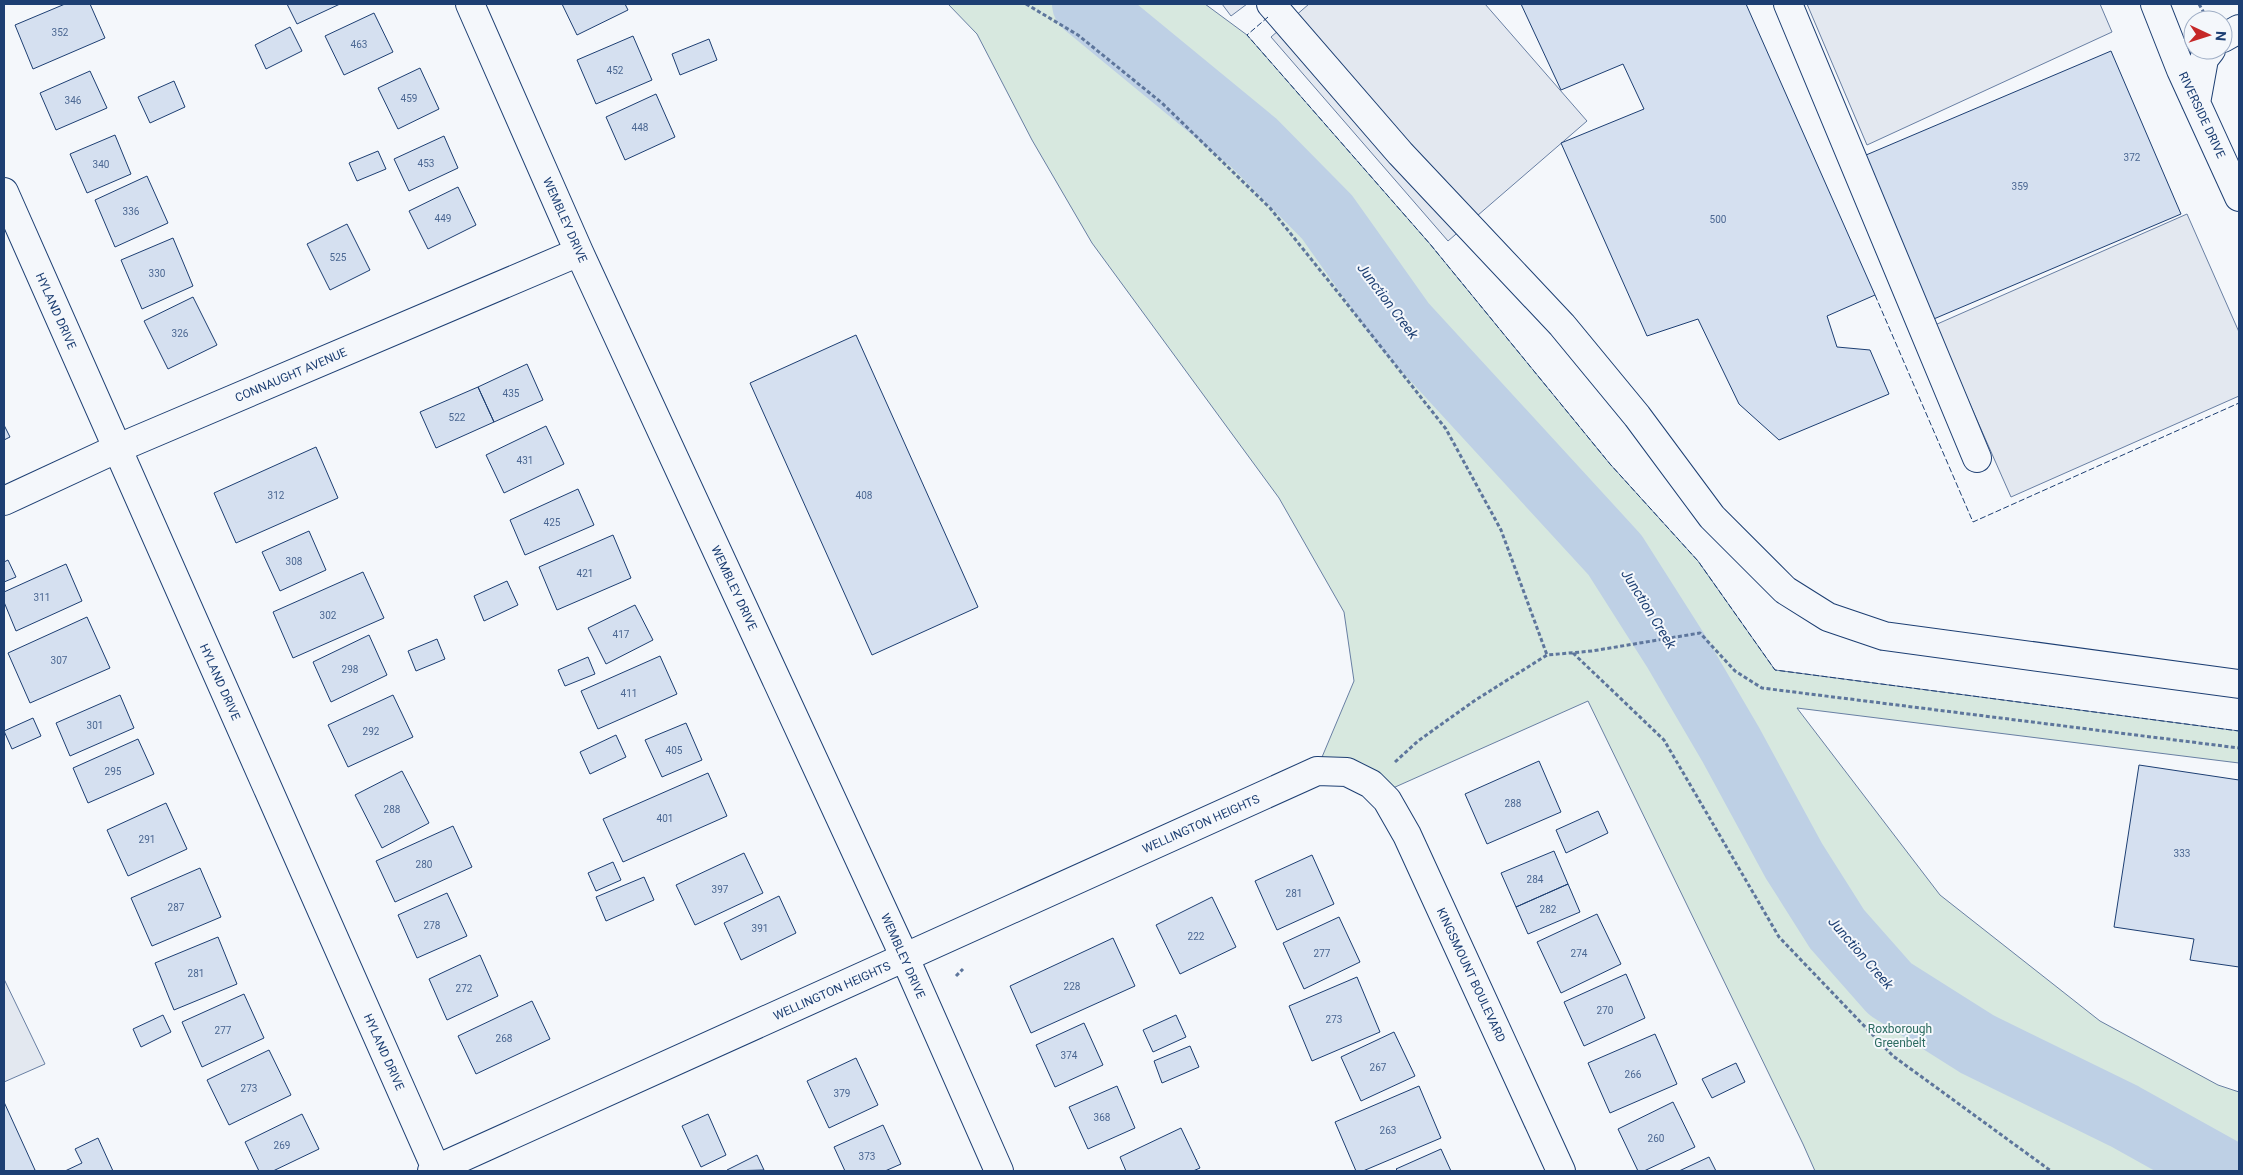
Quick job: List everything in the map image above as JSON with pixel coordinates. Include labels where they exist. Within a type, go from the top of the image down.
[{"type":"street","name":"WEMBLEY DRIVE","points":[[470,4],[579,252],[905,958],[999,1171]]},
{"type":"street","points":[[1271,4],[1400,153],[1562,326],[1637,416],[1712,517],[1785,590],[1828,618],[1884,636],[2239,684]]},
{"type":"street","points":[[1788,4],[1976,458]]},
{"type":"street","name":"RIVERSIDE DRIVE","points":[[2155,4],[2196,103],[2239,197]]},
{"type":"street","points":[[2196,103],[2204,60]]},
{"type":"street","name":"HYLAND DRIVE","points":[[4,192],[435,1171]]},
{"type":"street","name":"CONNAUGHT AVENUE","points":[[4,501],[116,449],[579,252]]},
{"type":"street","name":"WELLINGTON HEIGHTS","points":[[435,1171],[1317,772],[1347,772],[1371,784]]},
{"type":"street","name":"KINGSMOUNT BOULEVARD","points":[[1371,784],[1387,800],[1407,835],[1560,1171]]},
{"type":"path","points":[[1026,4],[1078,35],[1162,103],[1270,208],[1336,290],[1446,429],[1501,530],[1547,655]]},
{"type":"path","points":[[1371,784],[1418,741],[1474,701],[1547,655],[1592,651],[1700,633],[1735,671],[1762,688],[2239,748]]},
{"type":"path","points":[[1573,652],[1664,740],[1779,937],[1893,1056],[2051,1171]]},
{"type":"path","points":[[956,976],[966,967]]},
{"type":"green space","name":"Roxborough Greenbelt","points":[[948,4],[1205,4],[1247,35],[1430,244],[1610,464],[1698,561],[1775,670],[2239,731],[2239,763],[1797,708],[1940,895],[2100,1021],[2218,1085],[2239,1092],[2239,1171],[1815,1171],[1588,701],[1384,792],[1317,769],[1354,681],[1344,612],[1279,498],[1092,243],[1032,140],[977,34]]},
{"type":"shaded area","points":[[1222,4],[1247,4],[1231,16]]},
{"type":"shaded area","points":[[1309,4],[1485,4],[1587,121],[1448,241],[1271,37]]},
{"type":"shaded area","points":[[1807,4],[2100,4],[2112,32],[1867,145]]},
{"type":"shaded area","points":[[2187,214],[2239,332],[2239,396],[2011,497],[1935,325]]},
{"type":"shaded area","points":[[4,979],[45,1064],[4,1082]]},
{"type":"building","points":[[65,4],[90,4],[105,38],[33,69],[15,25]]},
{"type":"building","points":[[287,4],[340,4],[297,24]]},
{"type":"building","points":[[562,4],[625,4],[628,10],[577,35]]},
{"type":"building","points":[[1521,4],[1746,4],[1875,295],[1827,316],[1837,347],[1870,350],[1889,394],[1779,440],[1739,404],[1698,319],[1647,336],[1561,143],[1644,109],[1623,64],[1561,90]]},
{"type":"building","points":[[374,13],[393,52],[344,75],[325,36]]},
{"type":"building","points":[[290,27],[302,51],[266,69],[255,45]]},
{"type":"building","points":[[633,36],[652,80],[596,104],[577,60]]},
{"type":"building","points":[[709,39],[717,60],[680,75],[672,54]]},
{"type":"building","points":[[2111,51],[2181,214],[1929,321],[1859,158]]},
{"type":"building","points":[[420,68],[439,109],[398,129],[378,88]]},
{"type":"building","points":[[90,71],[107,108],[56,130],[40,93]]},
{"type":"building","points":[[174,81],[185,107],[150,123],[138,97]]},
{"type":"building","points":[[656,94],[675,137],[625,160],[606,117]]},
{"type":"building","points":[[115,135],[131,174],[87,193],[70,154]]},
{"type":"building","points":[[444,136],[458,168],[409,191],[394,159]]},
{"type":"building","points":[[378,151],[386,169],[357,181],[349,163]]},
{"type":"building","points":[[147,176],[168,223],[115,247],[95,200]]},
{"type":"building","points":[[458,187],[476,225],[428,249],[409,211]]},
{"type":"building","points":[[347,224],[370,270],[330,290],[307,244]]},
{"type":"building","points":[[173,238],[193,286],[142,309],[121,260]]},
{"type":"building","points":[[193,297],[217,345],[168,369],[144,321]]},
{"type":"building","points":[[856,335],[978,607],[872,655],[750,383]]},
{"type":"building","points":[[527,364],[543,400],[494,422],[478,387]]},
{"type":"building","points":[[478,387],[494,422],[436,448],[420,412]]},
{"type":"building","points":[[4,425],[10,437],[4,440]]},
{"type":"building","points":[[546,426],[564,464],[504,493],[486,455]]},
{"type":"building","points":[[316,447],[338,498],[236,543],[214,493]]},
{"type":"building","points":[[578,489],[594,525],[525,555],[510,520]]},
{"type":"building","points":[[309,531],[326,570],[280,591],[262,552]]},
{"type":"building","points":[[613,535],[631,578],[557,610],[539,567]]},
{"type":"building","points":[[8,560],[16,577],[4,582],[4,562]]},
{"type":"building","points":[[66,564],[82,601],[16,631],[4,602],[4,592]]},
{"type":"building","points":[[363,572],[384,618],[293,658],[273,612]]},
{"type":"building","points":[[507,581],[518,605],[484,621],[474,596]]},
{"type":"building","points":[[635,605],[653,640],[606,664],[588,628]]},
{"type":"building","points":[[87,617],[110,668],[30,703],[8,653]]},
{"type":"building","points":[[369,635],[387,675],[331,702],[313,662]]},
{"type":"building","points":[[437,639],[445,659],[416,671],[408,651]]},
{"type":"building","points":[[660,656],[677,694],[598,729],[581,691]]},
{"type":"building","points":[[588,657],[595,674],[565,686],[558,670]]},
{"type":"building","points":[[120,695],[134,728],[70,756],[56,723]]},
{"type":"building","points":[[393,695],[413,737],[348,767],[328,725]]},
{"type":"building","points":[[33,718],[41,736],[12,749],[4,731]]},
{"type":"building","points":[[686,723],[702,760],[662,777],[645,740]]},
{"type":"building","points":[[616,735],[626,757],[590,774],[580,752]]},
{"type":"building","points":[[138,739],[154,774],[88,803],[73,768]]},
{"type":"building","points":[[1539,761],[1561,812],[1487,844],[1465,794]]},
{"type":"building","points":[[2139,765],[2239,780],[2239,967],[2190,960],[2194,939],[2114,927]]},
{"type":"building","points":[[402,771],[429,823],[382,848],[355,795]]},
{"type":"building","points":[[708,773],[727,816],[623,862],[603,819]]},
{"type":"building","points":[[166,803],[187,849],[128,876],[107,830]]},
{"type":"building","points":[[1598,811],[1608,833],[1566,853],[1556,830]]},
{"type":"building","points":[[453,826],[472,867],[395,902],[376,861]]},
{"type":"building","points":[[1554,851],[1568,884],[1516,907],[1501,873]]},
{"type":"building","points":[[744,853],[763,893],[695,925],[676,885]]},
{"type":"building","points":[[1312,855],[1334,904],[1277,930],[1255,881]]},
{"type":"building","points":[[613,862],[621,880],[596,891],[588,873]]},
{"type":"building","points":[[200,868],[221,917],[152,946],[131,898]]},
{"type":"building","points":[[644,877],[654,900],[606,921],[596,897]]},
{"type":"building","points":[[1568,884],[1580,912],[1528,934],[1516,907]]},
{"type":"building","points":[[447,893],[467,936],[417,958],[398,915]]},
{"type":"building","points":[[779,896],[796,933],[741,960],[724,923]]},
{"type":"building","points":[[1212,897],[1236,947],[1180,974],[1156,925]]},
{"type":"building","points":[[1597,914],[1621,964],[1561,993],[1537,942]]},
{"type":"building","points":[[1339,917],[1360,962],[1304,989],[1283,943]]},
{"type":"building","points":[[218,937],[237,984],[174,1010],[155,963]]},
{"type":"building","points":[[1113,938],[1135,986],[1031,1033],[1010,986]]},
{"type":"building","points":[[480,955],[498,996],[447,1020],[429,979]]},
{"type":"building","points":[[1626,974],[1645,1018],[1584,1046],[1564,1002]]},
{"type":"building","points":[[1357,977],[1380,1032],[1312,1061],[1289,1006]]},
{"type":"building","points":[[244,994],[264,1038],[202,1067],[182,1022]]},
{"type":"building","points":[[532,1001],[550,1039],[476,1074],[458,1036]]},
{"type":"building","points":[[163,1015],[171,1032],[141,1047],[133,1029]]},
{"type":"building","points":[[1176,1015],[1186,1037],[1153,1052],[1143,1030]]},
{"type":"building","points":[[1084,1023],[1103,1065],[1055,1087],[1036,1045]]},
{"type":"building","points":[[1394,1032],[1415,1076],[1361,1101],[1341,1057]]},
{"type":"building","points":[[1655,1034],[1677,1084],[1610,1113],[1588,1063]]},
{"type":"building","points":[[1190,1046],[1199,1067],[1162,1083],[1154,1061]]},
{"type":"building","points":[[269,1050],[291,1095],[229,1125],[207,1080]]},
{"type":"building","points":[[856,1058],[878,1105],[829,1128],[807,1081]]},
{"type":"building","points":[[1736,1063],[1745,1082],[1712,1098],[1702,1079]]},
{"type":"building","points":[[1117,1086],[1135,1128],[1088,1149],[1069,1107]]},
{"type":"building","points":[[1419,1086],[1441,1138],[1363,1171],[1356,1171],[1335,1122]]},
{"type":"building","points":[[4,1102],[35,1170],[4,1171]]},
{"type":"building","points":[[1673,1102],[1695,1147],[1644,1171],[1638,1171],[1618,1129]]},
{"type":"building","points":[[302,1114],[319,1149],[273,1171],[259,1171],[245,1142]]},
{"type":"building","points":[[708,1114],[726,1155],[701,1167],[682,1126]]},
{"type":"building","points":[[883,1125],[901,1164],[885,1171],[845,1171],[834,1147]]},
{"type":"building","points":[[1181,1128],[1200,1168],[1193,1171],[1126,1171],[1120,1157]]},
{"type":"building","points":[[98,1138],[113,1171],[65,1171],[82,1163],[75,1149]]},
{"type":"building","points":[[1441,1149],[1451,1171],[1398,1171],[1396,1169]]},
{"type":"building","points":[[757,1155],[764,1170],[727,1171],[727,1170]]},
{"type":"building","points":[[1709,1157],[1716,1171],[1679,1171]]},
{"type":"waterway","name":"Junction Creek","points":[[1085,4],[1254,143],[1327,217],[1403,324],[1615,555],[1676,651],[1731,745],[1794,861],[1837,929],[1890,989],[1977,1044],[2124,1116],[2223,1171]]},
{"type":"fence","points":[[1268,17],[1247,35],[1430,244],[1610,464],[1698,561],[1775,670],[2239,731]]},
{"type":"fence","points":[[1875,295],[1973,522],[2239,403]]}]
